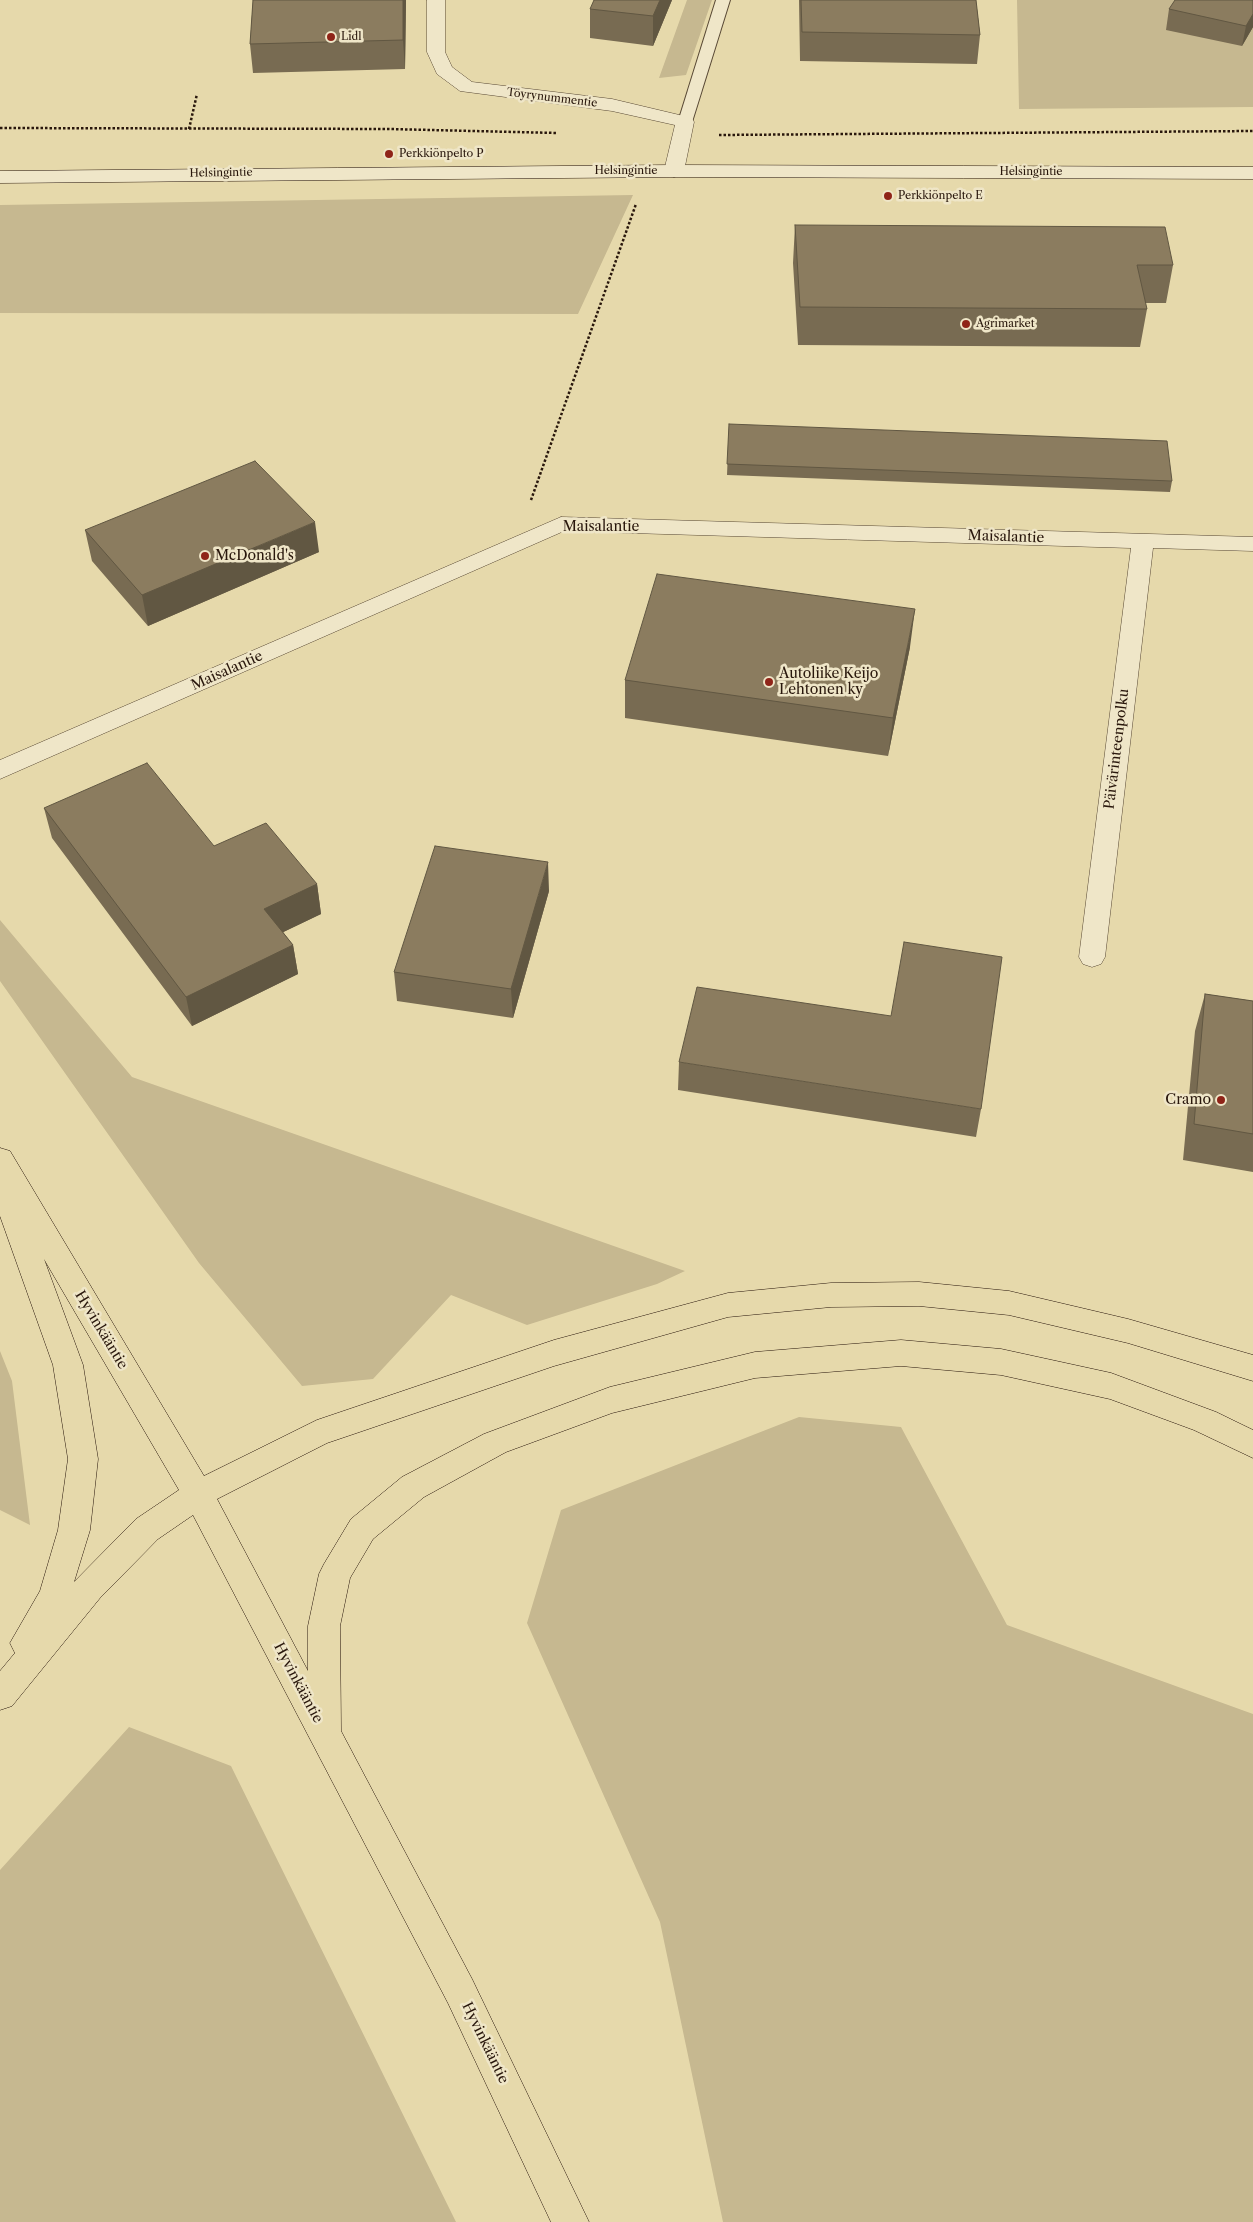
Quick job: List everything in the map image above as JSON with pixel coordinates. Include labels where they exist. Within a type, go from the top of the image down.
[{"type":"highway","name":"Hyvinkääntie","points":[[0,1159],[198,1494],[460,1991],[570,2222]]},
{"type":"highway","points":[[0,1178],[68,1365],[83,1458],[74,1530],[54,1596],[0,1687]]},
{"type":"highway","points":[[0,1695],[102,1575],[147,1529],[198,1494],[317,1433],[554,1353],[728,1305],[841,1295],[919,1294],[1009,1302],[1128,1331],[1253,1368]]},
{"type":"highway","points":[[325,1733],[324,1626],[335,1574],[362,1529],[413,1487],[496,1443],[610,1400],[755,1365],[901,1354],[1001,1362],[1111,1386],[1205,1421],[1253,1445]]},
{"type":"street","name":"Töyrynummentie","points":[[436,0],[436,52],[444,70],[467,87],[612,105],[685,122]]},
{"type":"street","points":[[674,171],[685,122]]},
{"type":"street","name":"Helsingintie","points":[[0,177],[648,171],[1253,172]]},
{"type":"street","name":"Maisalantie","points":[[0,770],[561,524],[1253,544]]},
{"type":"street","name":"Päivärinteenpolku","points":[[1092,957],[1143,541]]},
{"type":"lane","points":[[685,122],[723,0]]},
{"type":"path","points":[[189,129],[197,94]]},
{"type":"path","points":[[530,505],[648,171]]},
{"type":"shaded area","points":[[687,0],[712,0],[686,75],[659,78]]},
{"type":"shaded area","points":[[1017,0],[1253,0],[1253,107],[1019,109]]},
{"type":"shaded area","points":[[633,195],[578,314],[0,313],[0,205]]},
{"type":"shaded area","points":[[0,920],[132,1077],[685,1271],[657,1284],[527,1325],[451,1295],[373,1379],[302,1386],[199,1263],[0,981]]},
{"type":"shaded area","points":[[0,1351],[12,1381],[30,1525],[0,1510]]},
{"type":"shaded area","points":[[799,1417],[901,1427],[1007,1625],[1253,1714],[1253,2222],[723,2222],[660,1922],[527,1623],[561,1510]]},
{"type":"shaded area","points":[[129,1727],[231,1766],[456,2222],[0,2222],[0,1870]]},
{"type":"building","points":[[253,0],[403,0],[403,40],[250,44]]},
{"type":"building","points":[[594,0],[660,0],[653,16],[590,9]]},
{"type":"building","points":[[801,0],[976,0],[980,35],[802,32]]},
{"type":"building","points":[[1175,0],[1253,0],[1253,14],[1246,26],[1169,9]]},
{"type":"building","points":[[795,225],[1165,227],[1173,265],[1137,265],[1147,309],[800,307]]},
{"type":"building","points":[[729,424],[1167,441],[1172,481],[727,464]]},
{"type":"building","points":[[255,461],[315,522],[142,595],[85,530]]},
{"type":"building","name":"Autoliike Keijo Lehtonen ky","points":[[657,574],[915,609],[893,718],[625,680]]},
{"type":"building","points":[[147,763],[214,846],[266,823],[317,884],[264,909],[293,945],[186,997],[44,808]]},
{"type":"building","points":[[435,846],[548,862],[511,989],[394,972]]},
{"type":"building","points":[[904,942],[1002,957],[981,1109],[679,1062],[697,987],[891,1016]]},
{"type":"building","name":"Cramo","points":[[1205,994],[1253,1001],[1253,1134],[1194,1124]]},
{"type":"place","name":"Lidl","points":[[331,37]]},
{"type":"place","name":"Perkkiönpelto P","points":[[389,154]]},
{"type":"place","name":"Perkkiönpelto E","points":[[888,196]]},
{"type":"place","name":"Agrimarket","points":[[966,324]]},
{"type":"place","name":"McDonald's","points":[[205,556]]},
{"type":"place","name":"Autoliike Keijo Lehtonen ky","points":[[769,682]]},
{"type":"place","name":"Cramo","points":[[1221,1100]]}]
